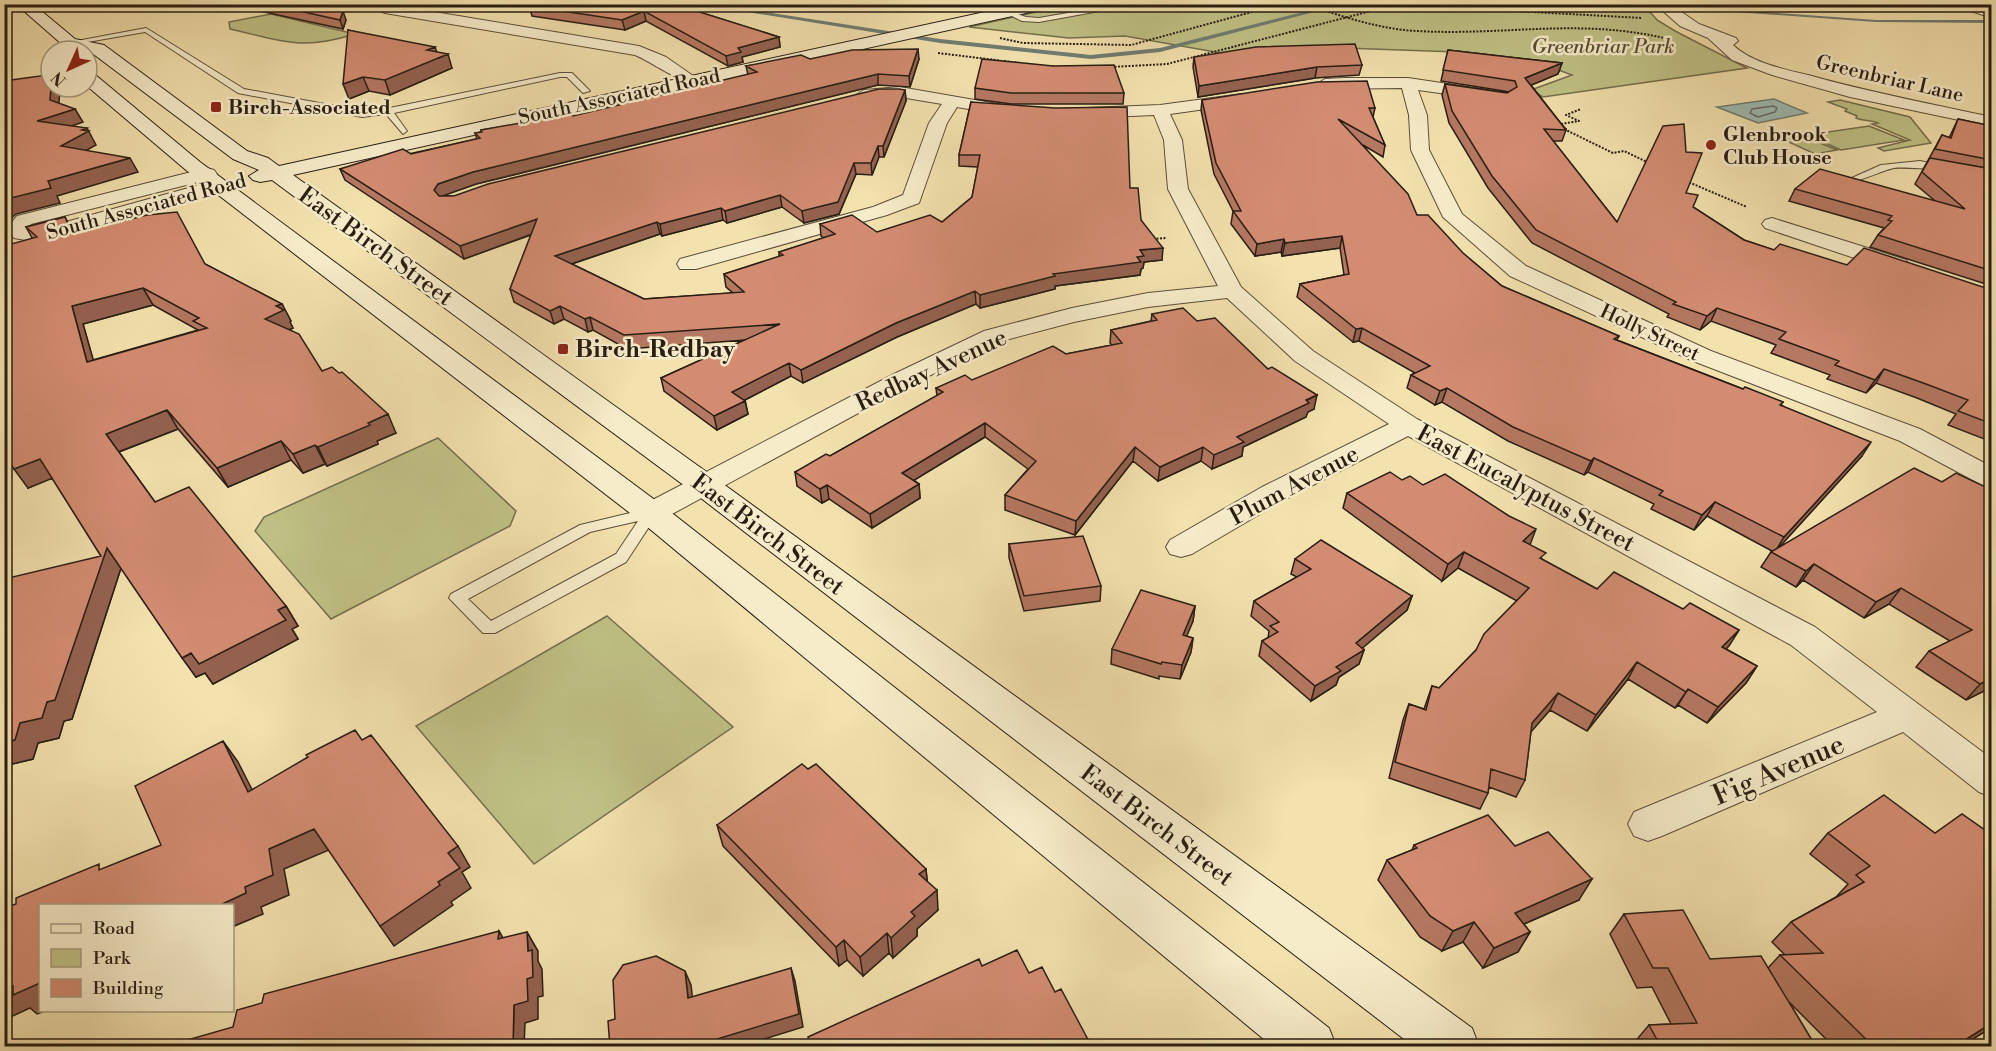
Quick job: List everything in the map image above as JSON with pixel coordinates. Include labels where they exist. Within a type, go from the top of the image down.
[{"type":"street","name":"East Birch Street","points":[[23,4],[60,39]]},
{"type":"street","points":[[373,4],[385,9],[628,48],[661,60],[684,76]]},
{"type":"street","points":[[990,4],[1006,12]]},
{"type":"street","name":"South Associated Road","points":[[12,226],[36,217],[684,76],[850,33],[990,4]]},
{"type":"street","name":"South Associated Road","points":[[268,167],[404,131],[586,91],[684,76],[888,39],[1044,4]]},
{"type":"street","name":"Greenbriar Lane","points":[[1672,14],[1713,35],[1737,57],[1779,72],[1850,92],[1992,122]]},
{"type":"street","name":"East Birch Street","points":[[99,50],[240,155],[268,167],[704,485],[1454,1047]]},
{"type":"street","points":[[1303,87],[1357,82],[1408,83],[1504,97]]},
{"type":"street","name":"Holly Street","points":[[1408,83],[1418,115],[1420,150],[1454,217],[1518,271],[1701,356],[1910,435],[1992,479]]},
{"type":"street","name":"East Birch Street","points":[[99,87],[193,166],[214,179],[651,513],[1311,1047]]},
{"type":"street","points":[[849,99],[889,92],[951,103],[1028,112]]},
{"type":"street","points":[[1070,113],[1160,110],[1257,96]]},
{"type":"street","points":[[688,264],[880,212],[912,199],[938,123],[951,103]]},
{"type":"street","name":"East Eucalyptus Street","points":[[1160,110],[1173,140],[1178,189],[1232,291],[1304,356],[1408,425],[1803,636],[1992,781]]},
{"type":"street","name":"South Associated Road","points":[[12,226],[17,228],[21,234],[38,236],[214,179]]},
{"type":"street","points":[[1772,224],[1919,271]]},
{"type":"street","name":"Redbay Avenue","points":[[651,513],[903,378],[993,336],[1072,315],[1148,300],[1232,291]]},
{"type":"street","name":"Plum Avenue","points":[[1182,547],[1272,494],[1408,425]]},
{"type":"street","name":"Fig Avenue","points":[[1648,824],[1907,715]]},
{"type":"lane","points":[[1006,12],[1025,19],[1059,18],[1135,4]]},
{"type":"lane","points":[[1953,4],[1992,16]]},
{"type":"lane","points":[[99,40],[146,30],[241,91],[362,114],[388,111],[560,75],[569,75],[586,91]]},
{"type":"lane","points":[[388,111],[404,131]]},
{"type":"lane","points":[[1850,181],[1873,169],[1908,162],[1959,170]]},
{"type":"lane","points":[[14,246],[38,236]]},
{"type":"lane","points":[[651,513],[621,558],[489,630],[457,598],[585,528],[651,513]]},
{"type":"path","points":[[947,25],[1023,43],[1131,45],[1281,4]]},
{"type":"path","points":[[1305,4],[1343,17],[1416,32],[1591,24],[1669,39]]},
{"type":"path","points":[[1102,68],[1167,64],[1371,11],[1424,6],[1672,14]]},
{"type":"path","points":[[937,53],[1027,64]]},
{"type":"path","points":[[1561,124],[1579,121],[1566,115],[1581,109]]},
{"type":"path","points":[[1555,117],[1561,124],[1613,153],[1624,151],[1653,165]]},
{"type":"path","points":[[1683,179],[1747,207]]},
{"type":"path","points":[[1147,239],[1167,238]]},
{"type":"green space","name":"Greenbriar Park","points":[[1072,4],[1644,5],[1657,20],[1747,68],[1543,97],[1531,90],[1572,75],[1556,69],[1457,52],[1316,47],[1232,55],[1125,36],[1069,38],[969,27]]},
{"type":"green space","points":[[271,14],[355,34],[306,43],[279,40],[230,29],[229,22]]},
{"type":"green space","points":[[1840,100],[1910,117],[1931,143],[1884,151],[1878,148],[1910,140],[1872,124],[1878,123],[1856,118],[1857,116],[1845,111],[1847,109],[1828,102]]},
{"type":"green space","points":[[1869,126],[1904,140],[1841,150],[1807,135]]},
{"type":"green space","points":[[1803,136],[1837,150],[1815,154],[1782,139]]},
{"type":"green space","points":[[438,438],[516,511],[510,526],[331,619],[255,531],[264,517]]},
{"type":"green space","points":[[607,616],[733,727],[534,864],[416,726]]},
{"type":"water","points":[[1774,99],[1807,113],[1758,123],[1717,107]]},
{"type":"building","points":[[268,4],[331,4],[343,11],[340,20]]},
{"type":"building","points":[[529,4],[674,4],[779,37],[738,48],[741,52],[726,56],[644,11],[622,20],[529,6]]},
{"type":"building","points":[[348,30],[435,47],[427,50],[448,54],[385,80],[363,77],[343,84]]},
{"type":"building","points":[[1355,44],[1362,65],[1317,67],[1199,86],[1194,57],[1256,47]]},
{"type":"building","points":[[918,49],[909,76],[878,74],[473,172],[438,184],[434,190],[439,196],[454,196],[488,184],[879,89],[905,90],[883,146],[878,146],[871,163],[854,163],[838,202],[802,211],[780,195],[725,211],[721,208],[660,224],[657,222],[555,256],[644,299],[744,292],[724,274],[783,255],[779,252],[835,234],[820,224],[852,215],[877,232],[930,215],[942,222],[972,197],[980,155],[959,155],[971,102],[1055,108],[1127,107],[1130,188],[1138,188],[1141,220],[1163,248],[1140,250],[1144,256],[1137,257],[1141,262],[1053,274],[1055,276],[980,295],[975,291],[896,323],[801,370],[789,363],[732,392],[745,401],[714,416],[661,378],[780,324],[624,335],[590,317],[585,319],[560,306],[550,311],[510,289],[537,219],[460,246],[340,169],[403,149],[411,154],[480,138],[475,133],[482,132],[481,130],[570,114],[573,116],[757,72],[746,66],[801,55],[810,59],[852,50]]},
{"type":"building","points":[[1448,50],[1562,63],[1525,78],[1566,130],[1544,129],[1617,222],[1663,126],[1684,124],[1686,152],[1702,153],[1686,193],[1698,195],[1693,207],[1744,240],[1774,250],[1780,244],[1847,265],[1864,248],[1992,290],[1992,424],[1958,411],[1968,400],[1926,384],[1884,369],[1875,380],[1835,365],[1839,361],[1779,339],[1786,332],[1717,308],[1707,316],[1673,304],[1676,302],[1536,230],[1492,176],[1452,111],[1445,84],[1507,93],[1517,87],[1515,81],[1443,70]]},
{"type":"building","points":[[982,59],[1053,66],[1114,65],[1124,93],[1011,93],[975,88]]},
{"type":"building","points":[[39,76],[39,99],[50,99],[75,109],[37,121],[87,128],[82,130],[89,131],[61,146],[130,158],[48,181],[51,188],[4,201],[4,81]]},
{"type":"building","points":[[1367,81],[1375,108],[1369,108],[1385,145],[1338,119],[1408,194],[1417,215],[1428,215],[1463,253],[1502,286],[1619,336],[1614,339],[1783,402],[1780,405],[1871,442],[1784,537],[1715,502],[1702,515],[1659,495],[1663,491],[1594,458],[1591,461],[1513,427],[1447,388],[1440,391],[1411,375],[1430,366],[1362,328],[1356,329],[1300,284],[1349,274],[1342,236],[1285,243],[1284,239],[1257,244],[1233,211],[1241,211],[1216,163],[1202,100],[1317,82]]},
{"type":"building","points":[[1958,119],[1992,126],[1992,160],[1935,149],[1942,135],[1951,138]]},
{"type":"building","points":[[1930,158],[1992,169],[1992,271],[1878,235],[1892,221],[1888,220],[1892,216],[1795,189],[1820,169],[1965,209],[1922,172]]},
{"type":"building","points":[[177,212],[205,264],[282,304],[276,306],[284,310],[265,319],[299,334],[322,371],[332,367],[339,373],[342,372],[388,414],[368,423],[370,425],[318,447],[315,445],[293,454],[281,441],[217,468],[167,410],[106,434],[155,502],[189,487],[286,606],[278,610],[286,620],[199,664],[191,653],[182,658],[107,548],[55,700],[47,702],[42,718],[20,723],[15,740],[4,742],[4,579],[101,556],[40,459],[14,469],[4,453],[4,246],[37,237],[26,227],[65,217],[70,229],[86,225],[87,230],[147,215]],"holes":[[[143,288],[199,318],[193,321],[207,328],[87,362],[72,306]]]},
{"type":"building","points":[[1183,308],[1197,321],[1215,318],[1268,369],[1272,367],[1317,395],[1306,400],[1309,403],[1237,437],[1244,442],[1214,455],[1203,447],[1160,467],[1135,447],[1076,521],[1005,495],[1036,461],[985,423],[902,473],[919,484],[870,514],[827,485],[820,489],[795,472],[826,454],[830,456],[943,392],[936,388],[965,375],[972,380],[1053,346],[1066,354],[1122,343],[1111,330],[1157,320],[1152,314]]},
{"type":"building","points":[[1914,468],[1942,482],[1956,473],[1992,490],[1992,678],[1980,684],[1929,651],[1972,630],[1901,588],[1876,602],[1814,564],[1806,571],[1771,552]]},
{"type":"building","points":[[1390,472],[1402,480],[1410,476],[1423,485],[1445,474],[1509,516],[1536,529],[1523,541],[1546,553],[1540,558],[1597,589],[1614,572],[1683,609],[1690,603],[1739,630],[1722,647],[1757,666],[1718,707],[1688,689],[1686,692],[1637,662],[1596,715],[1558,693],[1532,723],[1525,780],[1491,769],[1488,793],[1395,762],[1409,704],[1426,710],[1432,686],[1439,688],[1476,650],[1484,634],[1529,588],[1464,552],[1448,564],[1347,493]]},
{"type":"building","points":[[1083,536],[1101,586],[1024,596],[1009,544]]},
{"type":"building","points":[[1321,540],[1412,596],[1356,643],[1364,650],[1336,667],[1341,671],[1315,686],[1262,641],[1278,632],[1270,626],[1279,622],[1254,601],[1311,569],[1295,559]]},
{"type":"building","points":[[1141,590],[1195,606],[1183,635],[1193,638],[1182,665],[1162,662],[1161,664],[1112,649]]},
{"type":"building","points":[[355,730],[362,740],[371,735],[458,846],[448,853],[460,868],[438,882],[440,885],[380,926],[314,829],[269,849],[273,875],[245,887],[246,893],[222,904],[39,904],[39,983],[13,995],[13,986],[4,990],[4,908],[16,904],[16,898],[99,864],[99,870],[161,845],[135,786],[223,741],[248,792],[308,757],[306,755]]},
{"type":"building","points":[[802,764],[808,769],[816,764],[926,869],[919,874],[937,890],[911,912],[915,916],[891,938],[887,933],[860,957],[844,940],[836,947],[717,825]]},
{"type":"building","points":[[1884,795],[1935,833],[1962,814],[1992,835],[1992,1023],[1954,1047],[1874,1047],[1780,955],[1823,953],[1791,922],[1864,882],[1856,875],[1870,866],[1828,833]]},
{"type":"building","points":[[1488,815],[1515,846],[1548,832],[1592,879],[1515,913],[1530,932],[1494,948],[1474,922],[1453,931],[1430,916],[1387,860],[1417,848],[1414,845]]},
{"type":"building","points":[[1683,910],[1710,959],[1761,956],[1816,1047],[1661,1047],[1649,1025],[1697,1023],[1668,968],[1653,968],[1624,914]]},
{"type":"building","points":[[499,931],[498,939],[527,932],[528,951],[532,950],[533,977],[527,979],[528,1001],[514,1005],[513,1047],[163,1047],[233,1027],[237,1010],[262,1003],[264,994]]},
{"type":"building","points":[[1017,950],[1029,973],[1042,967],[1055,992],[1061,989],[1092,1047],[811,1047],[808,1037],[979,959],[982,966]]},
{"type":"building","points":[[656,956],[685,971],[688,998],[791,968],[799,1014],[691,1047],[610,1047],[608,1021],[615,1019],[613,980],[623,965]]},
{"type":"waterway","points":[[700,4],[940,41],[1091,57],[1160,50],[1343,4]]},
{"type":"waterway","points":[[1624,4],[1876,21],[1990,22]]},
{"type":"place","name":"Birch-Associated","points":[[216,107]]},
{"type":"place","name":"Glenbrook Club House","points":[[1711,145]]},
{"type":"place","name":"Birch-Redbay","points":[[563,349]]}]
